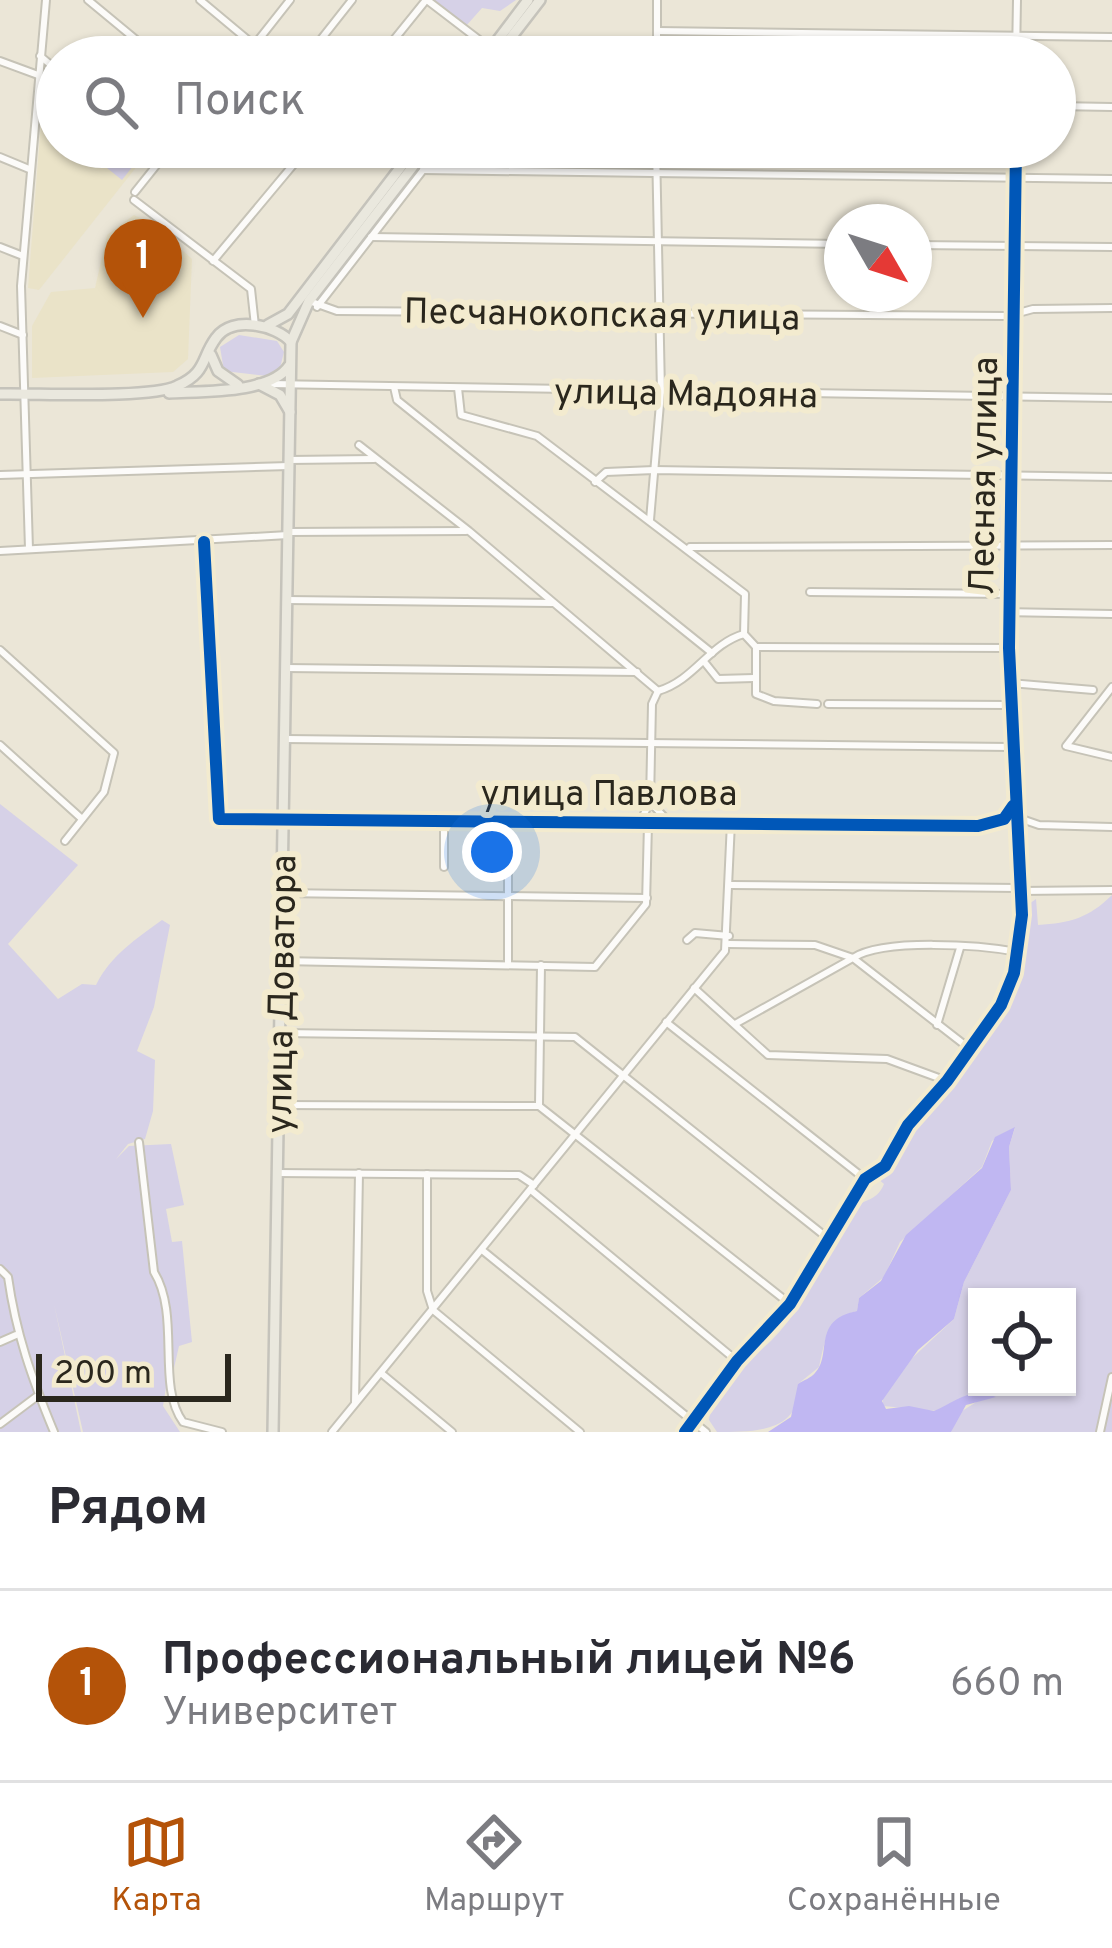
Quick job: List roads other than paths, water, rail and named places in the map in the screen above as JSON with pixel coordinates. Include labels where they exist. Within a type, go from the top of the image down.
[{"type":"main road","points":[[503,36],[528,0]]},
{"type":"main road","points":[[507,36],[540,0]]},
{"type":"main road","points":[[0,397],[173,389],[211,356],[221,332],[259,326],[288,314],[400,168]]},
{"type":"main road","points":[[24,396],[260,384],[279,377],[291,361],[291,342],[313,304],[413,168]]},
{"type":"main road","points":[[259,326],[291,342]]},
{"type":"main road","points":[[211,356],[218,371],[238,385]]},
{"type":"main road","name":"улица Доватора","points":[[273,1432],[291,361]]},
{"type":"main road","points":[[260,384],[280,395],[290,413]]},
{"type":"street","points":[[42,36],[46,0]]},
{"type":"street","points":[[88,0],[132,36]]},
{"type":"street","points":[[200,0],[243,36]]},
{"type":"street","points":[[261,36],[290,0]]},
{"type":"street","points":[[324,36],[352,0]]},
{"type":"street","points":[[397,36],[427,0],[470,36]]},
{"type":"street","points":[[657,36],[658,0]]},
{"type":"street","points":[[1016,36],[1017,0]]},
{"type":"street","points":[[657,31],[956,36]]},
{"type":"street","points":[[1076,37],[1112,37]]},
{"type":"street","points":[[0,62],[36,74]]},
{"type":"street","points":[[29,549],[23,256],[36,96]]},
{"type":"street","points":[[1076,106],[1112,107]]},
{"type":"street","points":[[0,157],[29,169]]},
{"type":"street","points":[[155,168],[134,196],[254,293],[259,326]]},
{"type":"street","points":[[213,261],[291,168]]},
{"type":"street","points":[[650,520],[661,392],[656,168]]},
{"type":"street","name":"Лесная улица","points":[[685,1432],[737,1360],[790,1304],[865,1179],[885,1166],[908,1125],[947,1081],[1010,986],[1018,952],[1021,889],[1010,747],[1009,648],[1016,168]]},
{"type":"street","points":[[313,304],[423,170],[1112,179]]},
{"type":"street","points":[[371,237],[824,244]]},
{"type":"street","points":[[932,245],[1112,247]]},
{"type":"street","points":[[0,247],[23,256]]},
{"type":"street","name":"Песчанокопская улица","points":[[313,304],[657,315],[1015,315],[1033,309],[1112,308]]},
{"type":"street","points":[[0,326],[22,335]]},
{"type":"street","name":"улица Мадояна","points":[[260,384],[1112,398]]},
{"type":"street","points":[[394,387],[397,400],[712,652]]},
{"type":"street","points":[[458,388],[461,415],[529,431],[741,589],[748,602],[744,634]]},
{"type":"street","points":[[359,446],[470,531],[658,692]]},
{"type":"street","points":[[0,475],[378,459]]},
{"type":"street","points":[[595,482],[606,472],[654,470],[1112,477]]},
{"type":"street","points":[[0,551],[288,534],[470,531]]},
{"type":"street","name":"улица Павлова","points":[[204,542],[219,819],[999,822],[1013,806]]},
{"type":"street","points":[[686,547],[1112,545]]},
{"type":"street","points":[[810,592],[1010,594]]},
{"type":"street","points":[[287,600],[557,603]]},
{"type":"street","points":[[1009,612],[1112,614]]},
{"type":"street","points":[[281,962],[600,964],[647,898],[644,824],[650,802],[652,704],[658,692],[706,664],[712,652],[744,634]]},
{"type":"street","points":[[744,634],[756,646],[1009,648]]},
{"type":"street","points":[[756,646],[754,690],[765,699],[818,704]]},
{"type":"street","points":[[0,650],[114,753],[110,782],[65,841]]},
{"type":"street","points":[[706,664],[718,679],[755,677]]},
{"type":"street","points":[[286,668],[640,672]]},
{"type":"street","points":[[1010,683],[1093,691]]},
{"type":"street","points":[[1112,687],[1066,746],[1112,757]]},
{"type":"street","points":[[828,704],[1010,705]]},
{"type":"street","points":[[286,739],[1010,747]]},
{"type":"street","points":[[0,746],[82,819]]},
{"type":"street","points":[[650,802],[672,824]]},
{"type":"street","points":[[1016,817],[1039,825],[1112,827]]},
{"type":"street","points":[[444,820],[444,867]]},
{"type":"street","points":[[508,821],[508,963]]},
{"type":"street","points":[[333,1432],[729,940],[731,823]]},
{"type":"street","points":[[731,885],[1112,890]]},
{"type":"street","points":[[281,893],[647,898]]},
{"type":"street","points":[[687,940],[695,933],[815,945],[853,958],[970,1049]]},
{"type":"street","points":[[937,1026],[960,948]]},
{"type":"street","points":[[735,1024],[853,958],[884,949],[1018,952]]},
{"type":"street","points":[[538,1106],[541,965]]},
{"type":"street","points":[[694,988],[775,1058],[887,1059],[947,1081]]},
{"type":"street","points":[[666,1022],[865,1179]]},
{"type":"street","points":[[281,1033],[575,1037],[830,1240]]},
{"type":"street","points":[[279,1105],[538,1106],[790,1304]]},
{"type":"street","points":[[139,1142],[154,1272],[161,1284],[172,1357],[172,1402],[183,1422],[222,1432]]},
{"type":"street","points":[[277,1173],[519,1175],[737,1360]]},
{"type":"street","points":[[355,1403],[359,1173]]},
{"type":"street","points":[[428,1174],[428,1291],[433,1310],[580,1432]]},
{"type":"street","points":[[482,1250],[670,1398],[706,1432]]},
{"type":"street","points":[[0,1269],[8,1276],[16,1335],[36,1396],[55,1432]]},
{"type":"street","points":[[0,1342],[16,1335]]},
{"type":"street","points":[[380,1373],[452,1432]]},
{"type":"street","points":[[1100,1432],[1112,1377]]},
{"type":"street","points":[[0,1424],[36,1396]]},
{"type":"place","name":"Профессиональный лицей №6","points":[[143,318]]}]
